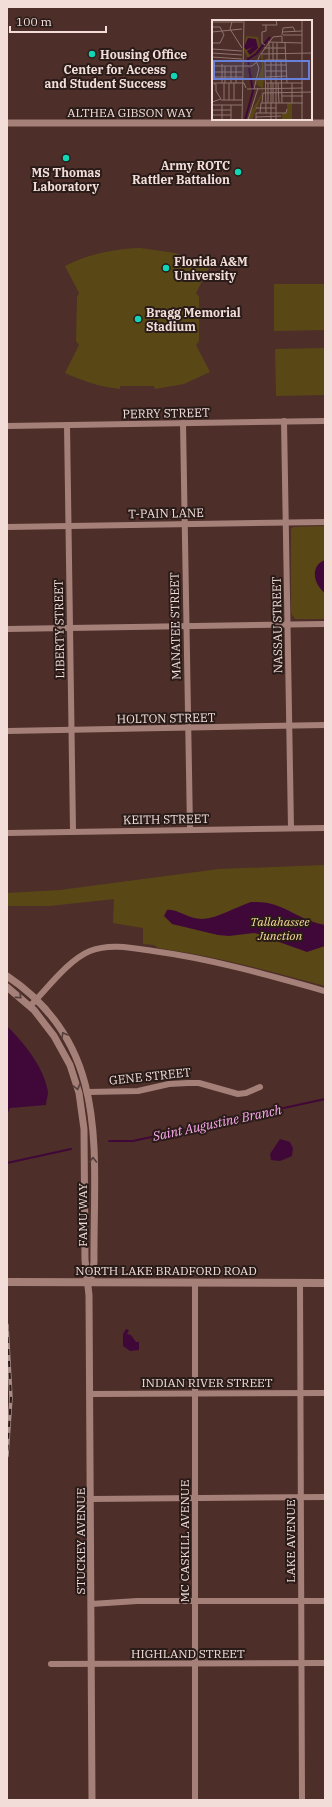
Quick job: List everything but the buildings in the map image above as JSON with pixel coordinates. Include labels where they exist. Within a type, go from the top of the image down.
[{"type":"main road","name":"NORTH LAKE BRADFORD ROAD","points":[[7,1282],[325,1282]]},
{"type":"street","name":"ALTHEA GIBSON WAY","points":[[7,123],[325,123]]},
{"type":"street","name":"NASSAU STREET","points":[[284,421],[287,522],[291,828]]},
{"type":"street","name":"PERRY STREET","points":[[7,426],[325,421]]},
{"type":"street","name":"MANATEE STREET","points":[[183,423],[190,829]]},
{"type":"street","name":"LIBERTY STREET","points":[[67,425],[73,831]]},
{"type":"street","name":"T-PAIN LANE","points":[[7,527],[325,522]]},
{"type":"street","points":[[7,629],[325,624]]},
{"type":"street","name":"HOLTON STREET","points":[[7,731],[325,725]]},
{"type":"street","name":"KEITH STREET","points":[[7,833],[325,828]]},
{"type":"street","points":[[30,1006],[72,963],[84,954],[105,947],[127,948],[191,957],[225,964],[325,991]]},
{"type":"street","name":"FAMU WAY","points":[[7,976],[36,1000],[56,1022],[70,1045],[81,1068],[88,1092],[92,1115],[93,1138],[94,1262],[92,1275],[89,1282]]},
{"type":"street","name":"FAMU WAY","points":[[7,987],[30,1006],[48,1027],[63,1051],[74,1075],[80,1099],[84,1134],[85,1260],[89,1282]]},
{"type":"street","name":"GENE STREET","points":[[88,1092],[138,1091],[169,1084],[199,1083],[238,1094],[246,1093],[260,1087]]},
{"type":"street","name":"STUCKEY AVENUE","points":[[89,1282],[92,1800]]},
{"type":"street","name":"LAKE AVENUE","points":[[300,1282],[302,1800]]},
{"type":"street","name":"MC CASKILL AVENUE","points":[[195,1283],[194,1664],[196,1800]]},
{"type":"street","name":"INDIAN RIVER STREET","points":[[90,1394],[325,1393]]},
{"type":"street","points":[[91,1499],[325,1497]]},
{"type":"street","points":[[91,1604],[137,1601],[325,1601]]},
{"type":"street","name":"HIGHLAND STREET","points":[[51,1664],[325,1663]]},
{"type":"green space","name":"Bragg Memorial Stadium","points":[[140,248],[175,253],[210,266],[196,293],[199,297],[199,341],[196,345],[210,372],[184,384],[155,389],[154,386],[120,386],[120,389],[106,387],[78,379],[65,373],[79,345],[76,341],[77,297],[79,293],[65,266],[83,258],[101,253]]},
{"type":"green space","points":[[274,284],[325,284],[325,330],[274,331]]},
{"type":"green space","points":[[325,348],[325,395],[276,396],[275,349]]},
{"type":"green space","points":[[325,526],[325,619],[295,619],[291,613],[291,529],[293,527]]},
{"type":"green space","name":"Tallahassee Junction","points":[[325,865],[325,986],[242,964],[143,944],[143,928],[113,923],[114,899],[50,906],[7,906],[7,893],[60,890],[219,869]]},
{"type":"shaded area","points":[[325,560],[325,593],[321,590],[316,581],[315,571],[320,563]]},
{"type":"shaded area","points":[[251,902],[275,905],[310,921],[325,925],[325,946],[307,952],[279,942],[268,936],[254,933],[229,936],[218,935],[172,924],[164,916],[167,910],[171,910],[197,919],[202,919],[221,914]]},
{"type":"shaded area","points":[[7,1026],[20,1040],[38,1065],[46,1083],[48,1092],[46,1105],[10,1108],[7,1115]]},
{"type":"shaded area","points":[[280,1139],[290,1142],[293,1148],[292,1156],[280,1161],[271,1160],[270,1154]]},
{"type":"shaded area","points":[[126,1329],[129,1330],[127,1334],[131,1335],[136,1342],[139,1342],[139,1350],[130,1351],[123,1346],[123,1334]]},
{"type":"waterway","name":"Saint Augustine Branch","points":[[109,1141],[133,1141],[325,1099]]},
{"type":"waterway","name":"Saint Augustine Branch","points":[[7,1163],[71,1149]]},
{"type":"railway","points":[[7,1325],[11,1398],[7,1456]]},
{"type":"place","name":"Housing Office","points":[[92,54]]},
{"type":"place","name":"Center for Access and Student Success","points":[[174,76]]},
{"type":"place","name":"MS Thomas Laboratory","points":[[66,158]]},
{"type":"place","name":"Army ROTC Rattler Battalion","points":[[238,172]]},
{"type":"place","name":"Florida A&M University","points":[[166,268]]},
{"type":"place","name":"Bragg Memorial Stadium","points":[[138,319]]}]
